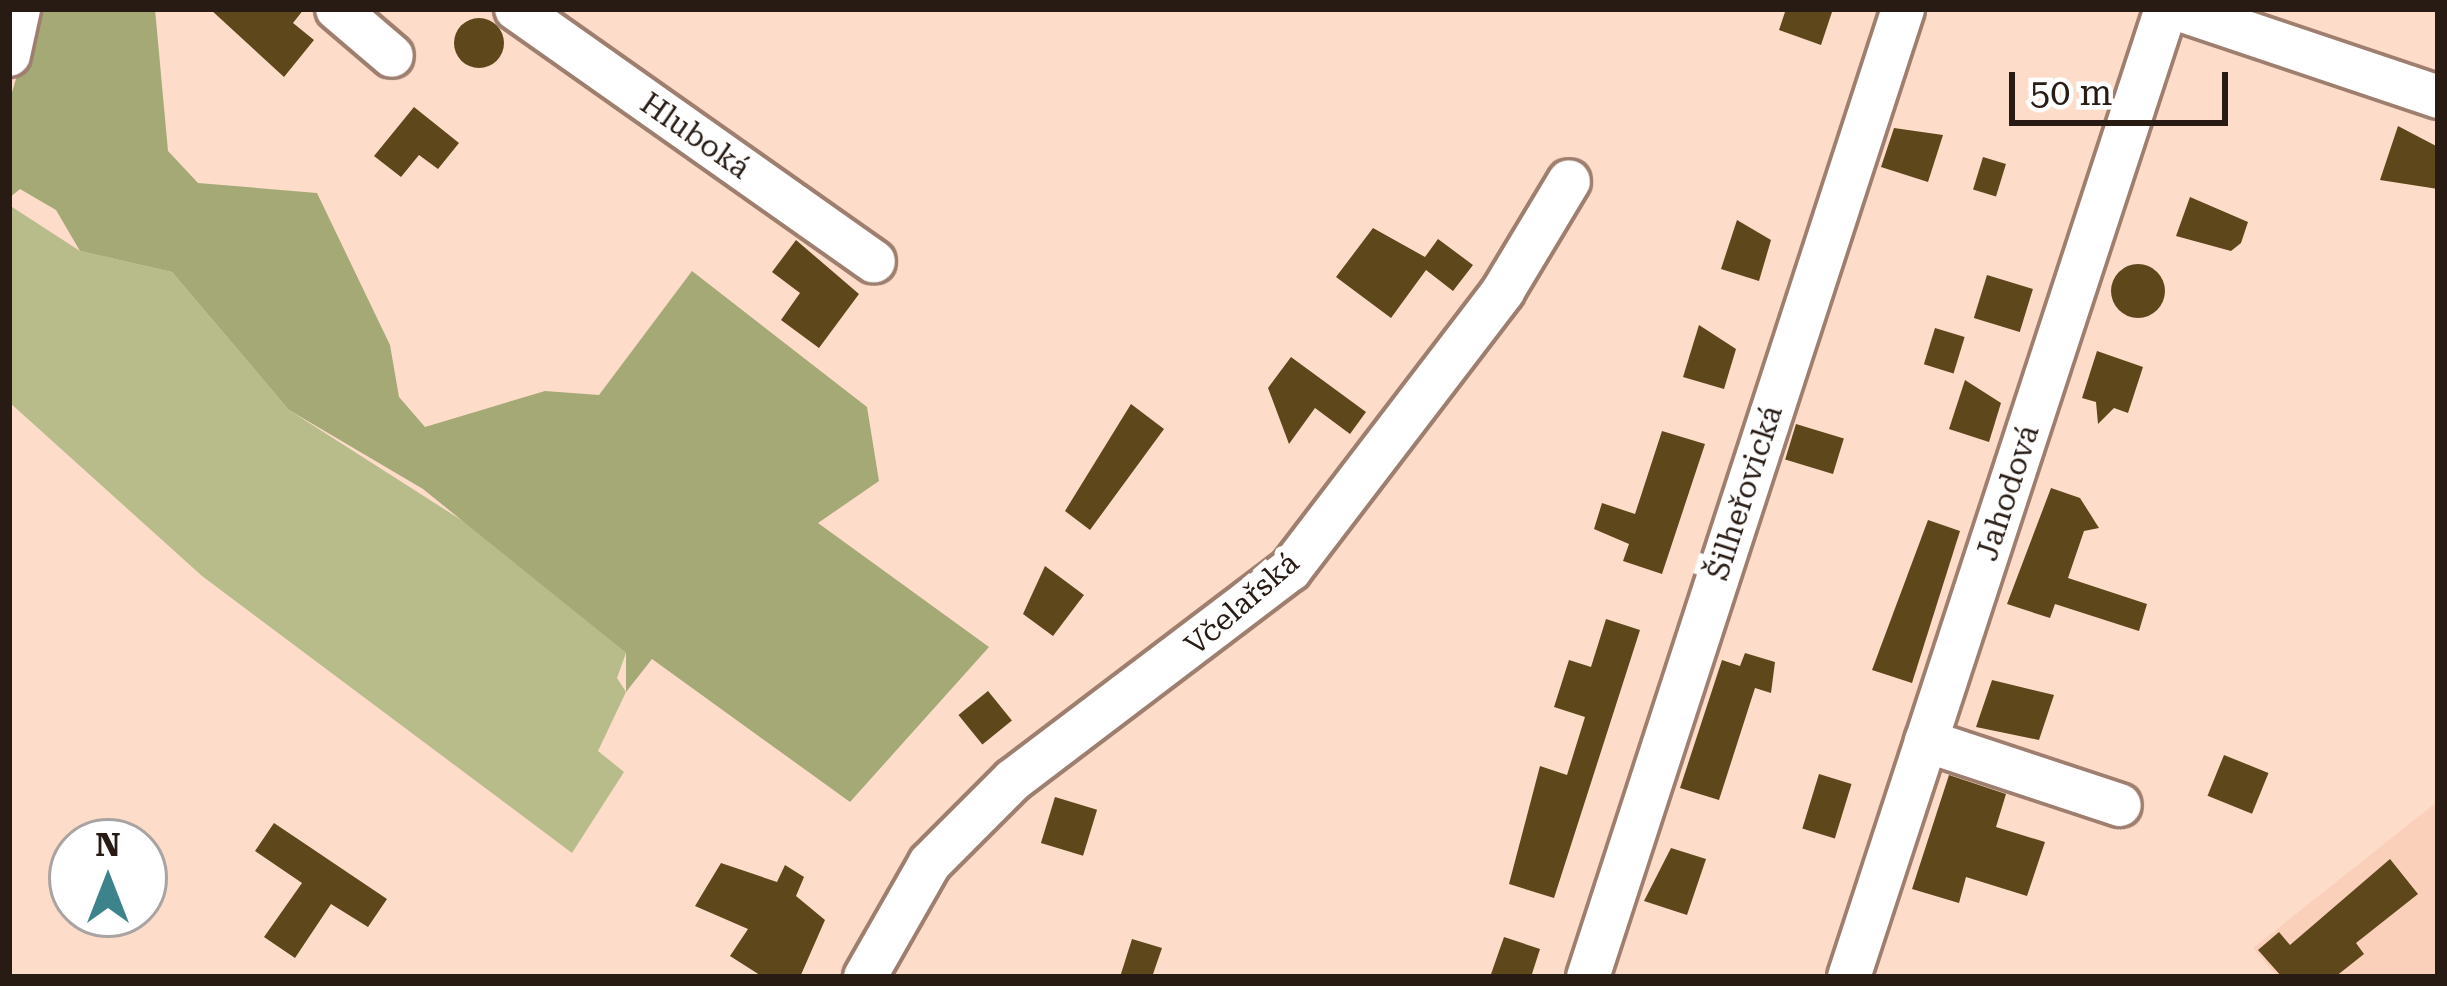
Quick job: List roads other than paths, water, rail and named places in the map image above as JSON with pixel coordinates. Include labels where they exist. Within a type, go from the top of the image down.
[{"type":"street","points":[[9,55],[19,9]]},
{"type":"street","points":[[337,9],[392,56]]},
{"type":"street","name":"Hluboká","points":[[516,9],[874,262]]},
{"type":"street","name":"Šilheřovická","points":[[1588,977],[1903,9]]},
{"type":"street","name":"Jahodová","points":[[1850,977],[2166,9]]},
{"type":"street","points":[[2177,9],[2438,97]]},
{"type":"street","name":"Včelařská","points":[[865,977],[930,863],[1013,780],[1290,570],[1503,291],[1569,181]]},
{"type":"street","points":[[1926,741],[2120,805]]}]
